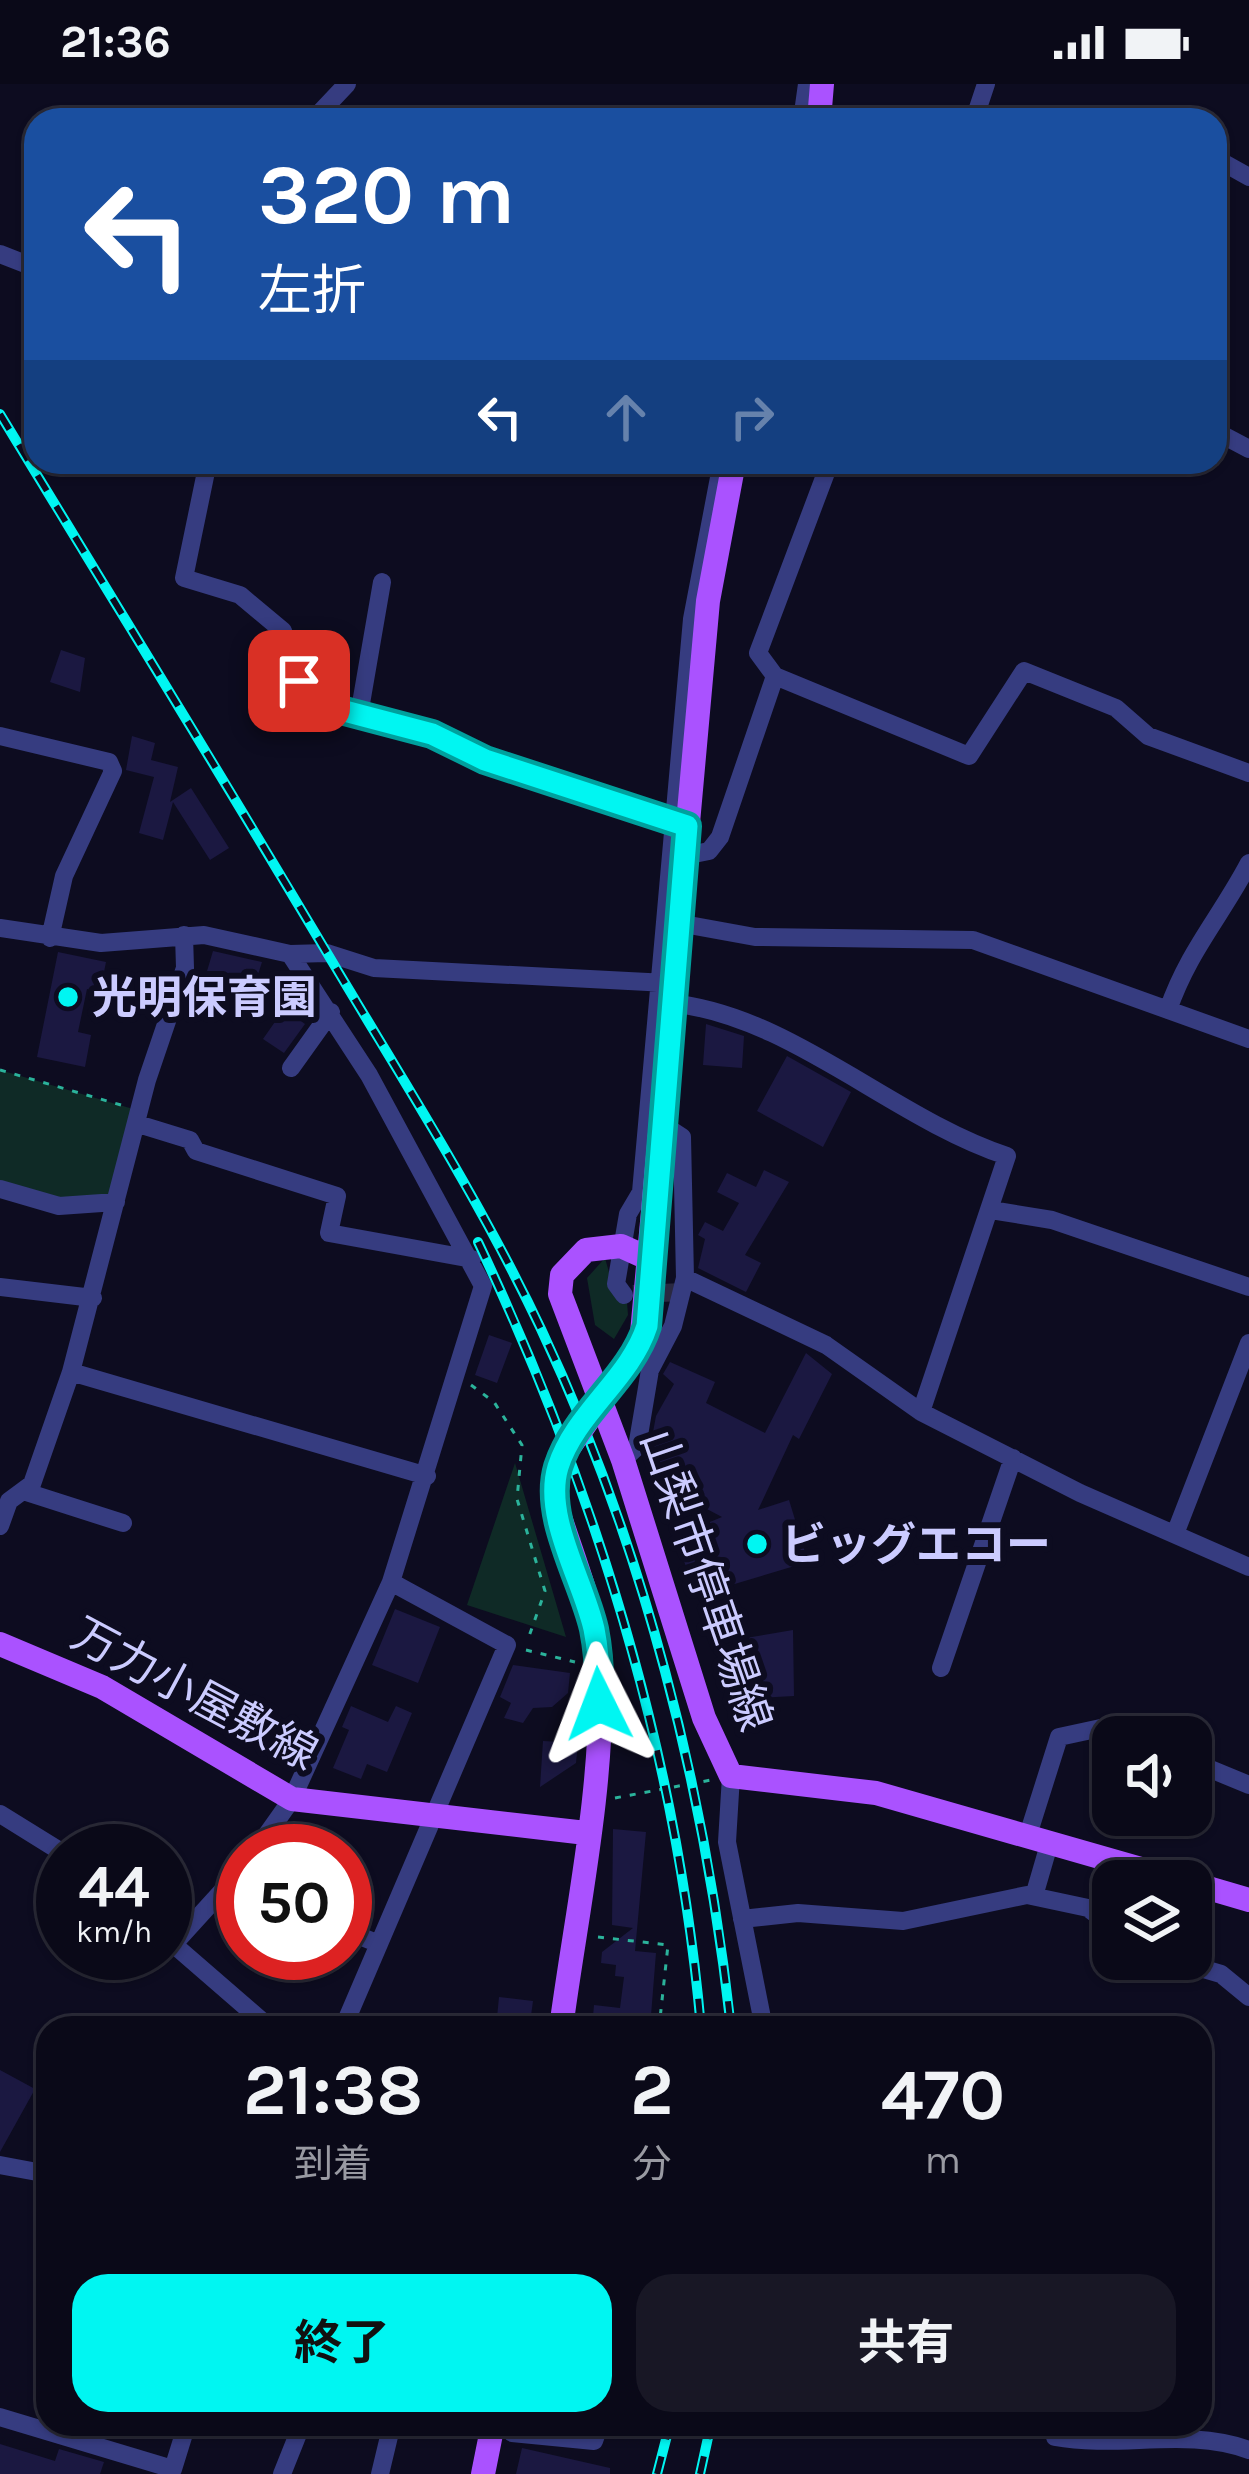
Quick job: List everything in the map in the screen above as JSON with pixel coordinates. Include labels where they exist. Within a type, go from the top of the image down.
[{"type":"main road","points":[[563,2016],[600,1670],[593,1628],[556,1505],[559,1462],[641,1344],[662,1124],[667,990],[684,856],[680,823],[708,602],[732,474]]},
{"type":"main road","name":"山梨市停車場線","points":[[621,1246],[598,1246],[578,1254],[560,1283],[565,1316],[622,1460],[704,1718],[730,1776],[876,1793],[1113,1860]]},
{"type":"main road","points":[[621,1246],[652,1260]]},
{"type":"main road","name":"万力小屋敷線","points":[[0,1644],[102,1687],[292,1798],[430,1818],[586,1832]]},
{"type":"main road","name":"山梨市停車場線","points":[[1212,1888],[1248,1897]]},
{"type":"main road","points":[[483,2474],[491,2436]]},
{"type":"street","points":[[324,108],[346,84]]},
{"type":"street","points":[[206,474],[184,578],[240,595],[283,631],[299,681],[318,704],[432,734],[529,776],[680,823]]},
{"type":"street","points":[[625,1294],[616,1284],[621,1246],[628,1214],[641,1192],[667,990],[692,619],[720,474]]},
{"type":"street","points":[[825,474],[758,652],[775,676],[969,756],[1024,671],[1116,708],[1148,736],[1249,773]]},
{"type":"street","points":[[359,715],[382,582]]},
{"type":"street","points":[[684,856],[709,851],[720,837],[775,676]]},
{"type":"street","points":[[0,736],[109,762],[113,771],[64,875],[50,938]]},
{"type":"street","points":[[1168,1010],[1186,957],[1229,901],[1249,862]]},
{"type":"street","points":[[677,923],[755,937],[973,940],[1249,1039]]},
{"type":"street","points":[[0,928],[101,943],[184,935],[290,954],[327,953],[374,968],[667,990],[749,1022],[950,1137],[1007,1156],[921,1412]]},
{"type":"street","points":[[0,1526],[9,1501],[32,1484],[70,1372],[185,968],[184,935]]},
{"type":"street","points":[[274,1824],[292,1798],[391,1582],[483,1286],[331,1012],[290,954]]},
{"type":"street","points":[[291,1068],[331,1012]]},
{"type":"street","points":[[139,1118],[190,1140],[196,1151],[337,1196],[328,1233],[472,1259]]},
{"type":"street","points":[[622,1460],[637,1447],[650,1370],[673,1326],[686,1278],[682,1137],[662,1124]]},
{"type":"street","points":[[0,1189],[59,1206],[116,1202]]},
{"type":"street","points":[[991,1210],[1052,1220],[1249,1287]]},
{"type":"street","points":[[686,1278],[826,1345],[921,1412],[1249,1567]]},
{"type":"street","points":[[0,1287],[93,1298]]},
{"type":"street","points":[[1174,1534],[1249,1343]]},
{"type":"street","points":[[70,1372],[427,1476]]},
{"type":"street","points":[[941,1668],[1013,1458]]},
{"type":"street","points":[[23,1491],[123,1522]]},
{"type":"street","points":[[348,2016],[507,1645],[391,1582]]},
{"type":"street","points":[[1034,1896],[1039,1838],[1059,1737],[1092,1730]]},
{"type":"street","points":[[1212,1770],[1249,1785]]},
{"type":"street","points":[[730,1776],[727,1842],[762,2016]]},
{"type":"street","points":[[0,1814],[36,1836]]},
{"type":"street","points":[[742,1918],[798,1913],[903,1921],[1034,1896],[1092,1911]]},
{"type":"street","points":[[192,1921],[216,1901]]},
{"type":"street","points":[[372,1941],[379,1944]]},
{"type":"street","points":[[192,1961],[256,2016]]},
{"type":"street","points":[[1212,1971],[1249,1997]]},
{"type":"street","points":[[0,2165],[36,2172]]},
{"type":"street","points":[[0,2417],[36,2428]]},
{"type":"street","points":[[63,2436],[173,2469],[183,2436]]},
{"type":"street","points":[[282,2474],[297,2436]]},
{"type":"street","points":[[380,2474],[389,2436]]},
{"type":"street","points":[[548,2436],[595,2440],[596,2436]]},
{"type":"street","points":[[1055,2436],[1096,2445],[1208,2438],[1249,2450]]},
{"type":"path","points":[[0,1070],[139,1118]]},
{"type":"path","points":[[452,1379],[494,1402],[522,1445],[517,1499],[545,1591],[524,1649],[600,1670]]},
{"type":"path","points":[[613,1798],[730,1776]]},
{"type":"path","points":[[573,1934],[668,1945],[660,2016]]},
{"type":"green space","points":[[0,1070],[140,1111],[116,1202],[59,1206],[0,1189]]},
{"type":"green space","points":[[605,1258],[616,1297],[627,1302],[628,1315],[614,1339],[595,1325],[587,1278]]},
{"type":"green space","points":[[515,1463],[566,1637],[467,1605]]},
{"type":"building","points":[[61,650],[85,658],[80,692],[50,682]]},
{"type":"building","points":[[132,736],[155,743],[151,760],[178,767],[170,802],[191,788],[229,848],[210,860],[173,802],[163,840],[139,833],[154,777],[126,770]]},
{"type":"building","points":[[213,951],[262,962],[249,1003],[202,988]]},
{"type":"building","points":[[58,952],[106,962],[100,992],[87,989],[78,1032],[91,1035],[85,1067],[37,1057]]},
{"type":"building","points":[[284,1009],[305,1024],[284,1053],[263,1039]]},
{"type":"building","points":[[706,1024],[744,1036],[742,1068],[703,1065]]},
{"type":"building","points":[[787,1056],[851,1092],[823,1147],[757,1111]]},
{"type":"building","points":[[764,1170],[789,1182],[745,1255],[761,1263],[746,1292],[698,1268],[705,1239],[698,1235],[705,1222],[723,1231],[739,1203],[717,1192],[727,1173],[756,1187]]},
{"type":"building","points":[[489,1335],[512,1343],[497,1383],[475,1375]]},
{"type":"building","points":[[806,1353],[832,1374],[799,1439],[793,1435],[758,1510],[789,1500],[808,1562],[701,1594],[694,1567],[687,1570],[676,1536],[722,1517],[688,1499],[693,1487],[653,1467],[658,1453],[651,1443],[656,1416],[674,1384],[663,1374],[670,1362],[715,1382],[706,1403],[765,1433]]},
{"type":"building","points":[[395,1609],[440,1627],[418,1683],[372,1665]]},
{"type":"building","points":[[793,1630],[794,1696],[755,1698],[753,1655],[734,1657],[734,1640]]},
{"type":"building","points":[[513,1665],[570,1673],[568,1693],[552,1707],[533,1708],[523,1723],[504,1718],[511,1703],[500,1697]]},
{"type":"building","points":[[351,1706],[388,1722],[396,1706],[412,1713],[387,1772],[367,1764],[361,1779],[333,1768],[349,1730],[342,1727]]},
{"type":"building","points":[[543,1741],[578,1743],[576,1763],[540,1787]]},
{"type":"building","points":[[613,1829],[646,1832],[635,1951],[656,1953],[651,2016],[593,2016],[594,2005],[620,2008],[624,1977],[615,1976],[616,1965],[601,1963],[602,1952],[633,1928],[612,1925]]},
{"type":"building","points":[[499,1997],[533,2001],[531,2016],[497,2016]]},
{"type":"building","points":[[0,2070],[35,2089],[0,2152]]},
{"type":"building","points":[[0,2444],[55,2461],[59,2449],[104,2462],[100,2474],[0,2474]]},
{"type":"building","points":[[522,2448],[610,2468],[610,2474],[516,2474]]},
{"type":"tunnel","points":[[633,1294],[682,1292]]},
{"type":"railway","points":[[0,414],[24,453]]},
{"type":"railway","points":[[37,474],[444,1149],[541,1329],[610,1497],[665,1671],[705,1849],[730,2016]]},
{"type":"railway","points":[[478,1242],[559,1430],[624,1625],[672,1824],[700,2016]]},
{"type":"railway","points":[[657,2474],[667,2436]]},
{"type":"railway","points":[[700,2474],[708,2436]]},
{"type":"place","name":"光明保育園","points":[[68,997]]},
{"type":"place","name":"ビッグエコー","points":[[757,1544]]},
{"type":"route","points":[[299,681],[318,704],[432,734],[485,760],[687,826],[647,1326],[641,1344],[581,1424],[559,1462],[555,1482],[556,1505],[593,1628],[600,1670],[599,1704]]}]
